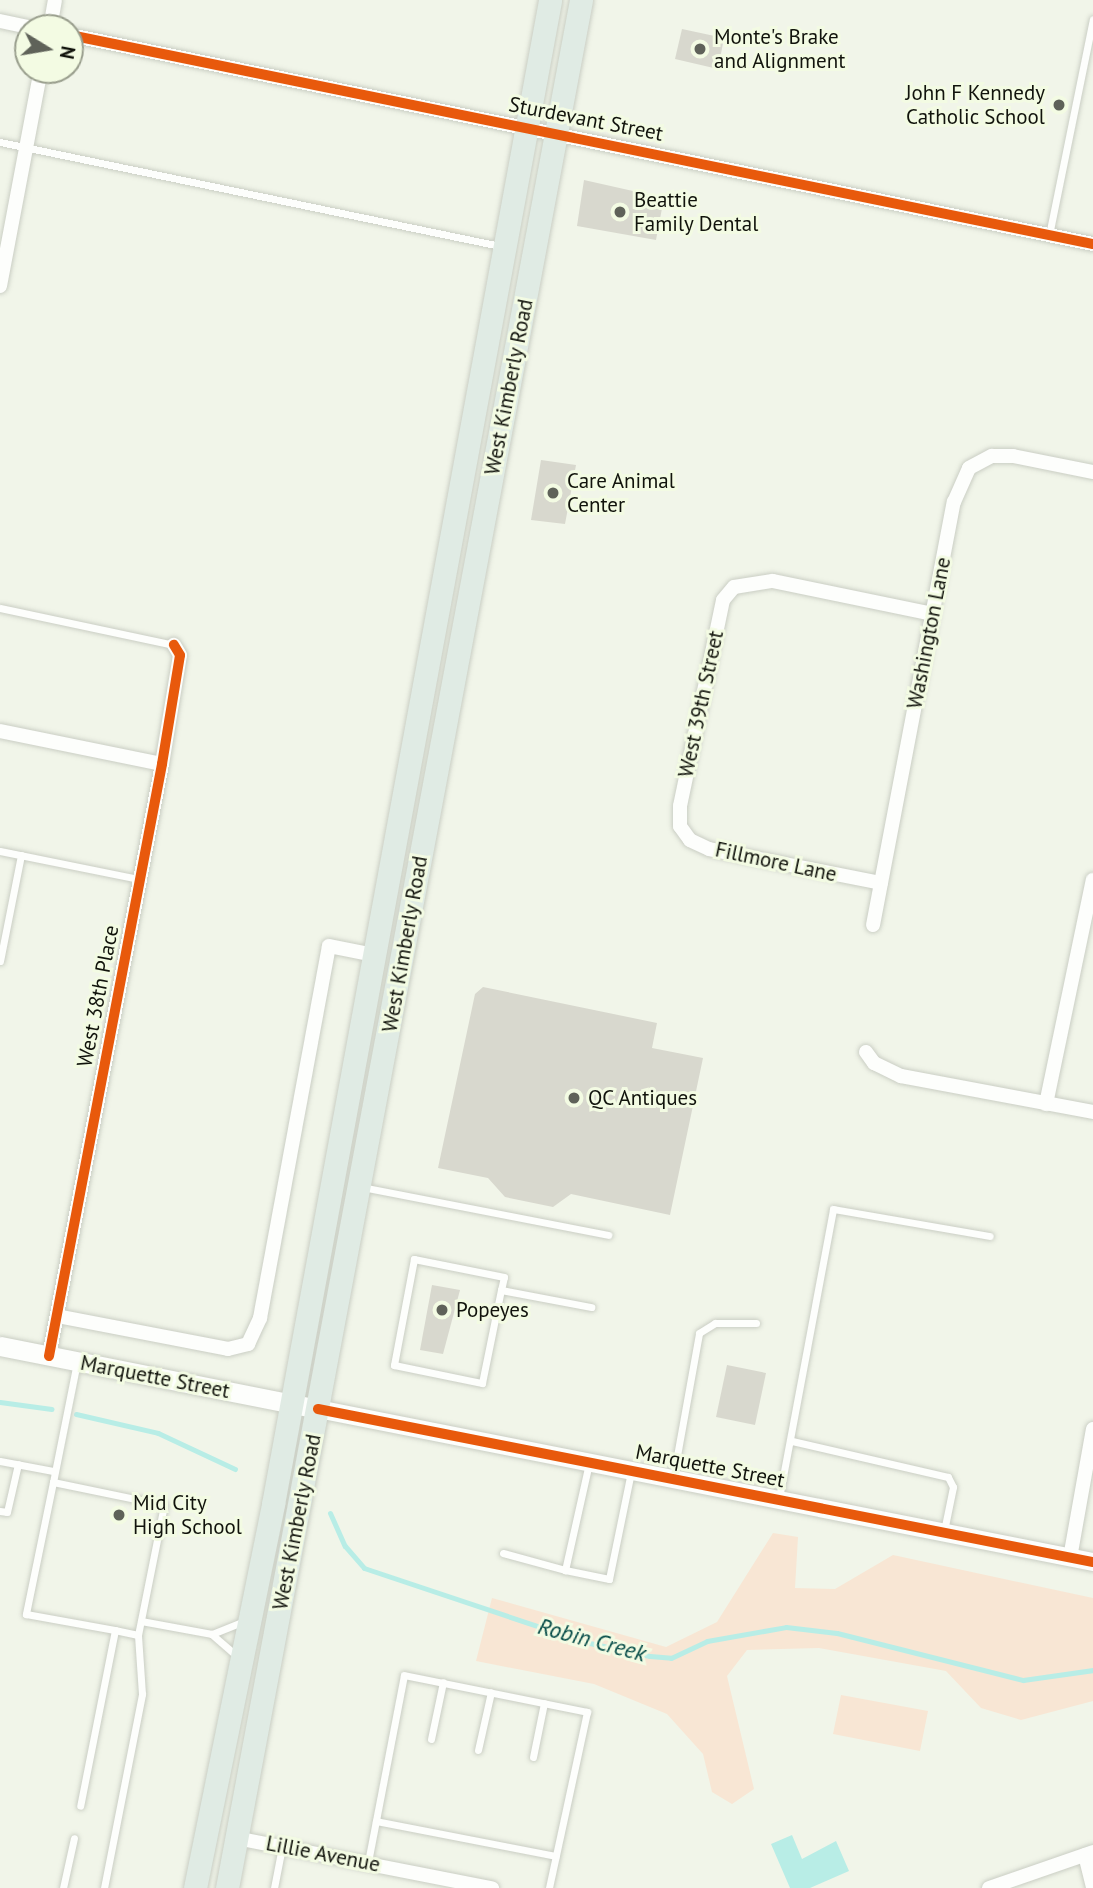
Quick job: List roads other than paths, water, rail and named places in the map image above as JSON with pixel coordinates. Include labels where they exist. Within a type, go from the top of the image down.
[{"type":"main road","name":"West Kimberly Road","points":[[195,1888],[292,1404],[550,0]]},
{"type":"main road","name":"West Kimberly Road","points":[[227,1888],[361,1187],[581,0]]},
{"type":"main road","name":"Marquette Street","points":[[0,1346],[318,1409]]},
{"type":"main road","points":[[206,1832],[210,1888]]},
{"type":"street","name":"Sturdevant Street","points":[[84,38],[556,132],[1093,244]]},
{"type":"street","points":[[0,286],[38,84]]},
{"type":"street","name":"Washington Lane","points":[[873,925],[954,502],[970,468],[992,456],[1013,456],[1093,472]]},
{"type":"street","name":"West 39th Street","points":[[680,825],[723,600],[734,587],[773,581],[933,614]]},
{"type":"street","name":"West 38th Place","points":[[49,1356],[162,764],[180,655],[174,645]]},
{"type":"street","points":[[0,731],[162,764]]},
{"type":"street","name":"Fillmore Lane","points":[[680,825],[690,840],[709,849],[881,883]]},
{"type":"street","points":[[1046,1104],[1092,889]]},
{"type":"street","name":"West Kimberly Road","points":[[248,1343],[260,1318],[329,946],[374,955]]},
{"type":"street","points":[[866,1052],[874,1063],[901,1076],[1093,1112]]},
{"type":"street","name":"Marquette Street","points":[[57,1316],[228,1349],[248,1343]]},
{"type":"street","name":"Marquette Street","points":[[318,1409],[1093,1562]]},
{"type":"street","points":[[1070,1558],[1093,1429]]},
{"type":"street","name":"Lillie Avenue","points":[[236,1838],[492,1888]]},
{"type":"street","points":[[989,1888],[1089,1853],[1093,1888]]},
{"type":"lane","points":[[1049,235],[1093,19]]},
{"type":"lane","points":[[0,142],[503,246]]},
{"type":"lane","points":[[0,608],[174,645]]},
{"type":"lane","points":[[0,851],[140,879]]},
{"type":"lane","points":[[0,961],[21,855]]},
{"type":"lane","points":[[361,1187],[608,1235]]},
{"type":"lane","points":[[779,1499],[792,1441],[833,1209],[990,1236]]},
{"type":"lane","points":[[415,1259],[503,1277],[501,1290],[482,1383],[394,1365],[415,1259]]},
{"type":"lane","points":[[501,1290],[591,1307]]},
{"type":"lane","points":[[673,1479],[699,1333],[715,1323],[756,1323]]},
{"type":"lane","points":[[77,1361],[52,1471],[53,1482],[26,1614],[138,1635]]},
{"type":"lane","points":[[792,1441],[948,1477],[953,1487],[943,1534]]},
{"type":"lane","points":[[0,1461],[52,1471]]},
{"type":"lane","points":[[565,1570],[590,1462]]},
{"type":"lane","points":[[0,1511],[7,1512],[18,1464]]},
{"type":"lane","points":[[503,1553],[609,1579],[632,1470]]},
{"type":"lane","points":[[53,1482],[164,1505],[138,1635],[142,1695],[104,1888]]},
{"type":"lane","points":[[212,1634],[248,1620]]},
{"type":"lane","points":[[141,1621],[212,1634],[240,1658]]},
{"type":"lane","points":[[80,1806],[115,1630]]},
{"type":"lane","points":[[368,1862],[404,1675],[587,1712],[549,1888]]},
{"type":"lane","points":[[431,1739],[443,1682]]},
{"type":"lane","points":[[478,1751],[491,1692]]},
{"type":"lane","points":[[533,1757],[544,1703]]},
{"type":"lane","points":[[376,1821],[556,1856]]},
{"type":"lane","points":[[63,1888],[74,1838]]},
{"type":"lane","points":[[274,1888],[282,1846]]},
{"type":"water","points":[[792,1835],[802,1859],[836,1841],[849,1871],[810,1888],[790,1888],[771,1844]]},
{"type":"waterway","name":"Robin Creek","points":[[0,1402],[52,1409]]},
{"type":"waterway","name":"Robin Creek","points":[[76,1414],[158,1433],[235,1469]]},
{"type":"waterway","name":"Robin Creek","points":[[330,1513],[345,1546],[364,1568],[585,1642],[650,1656],[671,1658],[707,1641],[786,1627],[837,1633],[1023,1680],[1093,1670]]},
{"type":"place","name":"Monte's Brake and Alignment","points":[[700,49]]},
{"type":"place","name":"John F Kennedy Catholic School","points":[[1059,105]]},
{"type":"place","name":"Beattie Family Dental","points":[[620,212]]},
{"type":"place","name":"Care Animal Center","points":[[553,493]]},
{"type":"place","name":"QC Antiques","points":[[574,1098]]},
{"type":"place","name":"Popeyes","points":[[442,1310]]},
{"type":"place","name":"Mid City High School","points":[[119,1515]]}]
